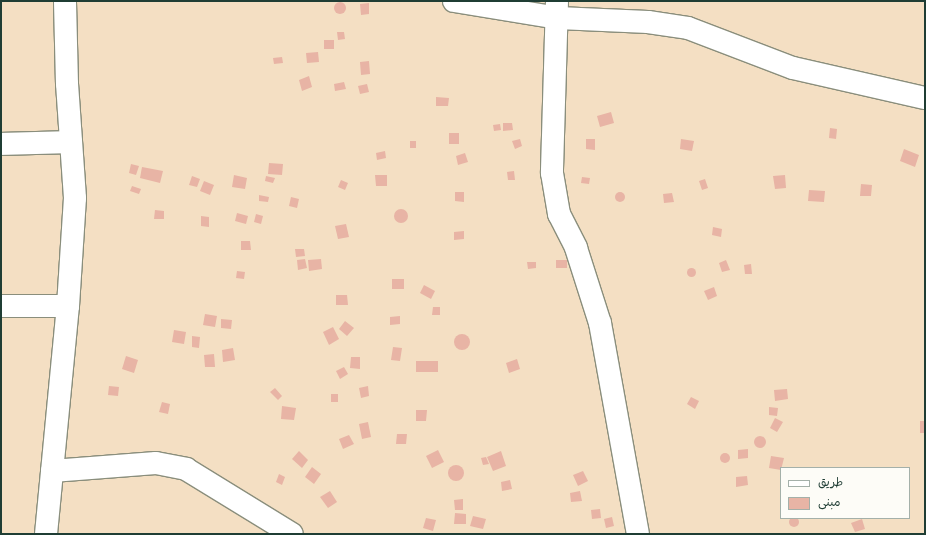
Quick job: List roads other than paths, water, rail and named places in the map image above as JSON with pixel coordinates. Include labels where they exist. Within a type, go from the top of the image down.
[{"type":"street","points":[[46,534],[68,306],[75,198],[65,1]]},
{"type":"street","points":[[454,1],[557,10],[688,28],[793,68],[925,98]]},
{"type":"street","points":[[557,10],[552,173],[559,214],[576,248],[600,323],[638,534]]},
{"type":"street","points":[[1,144],[71,142]]},
{"type":"street","points":[[1,306],[68,306]]},
{"type":"street","points":[[52,471],[156,463],[186,468],[292,534]]}]
